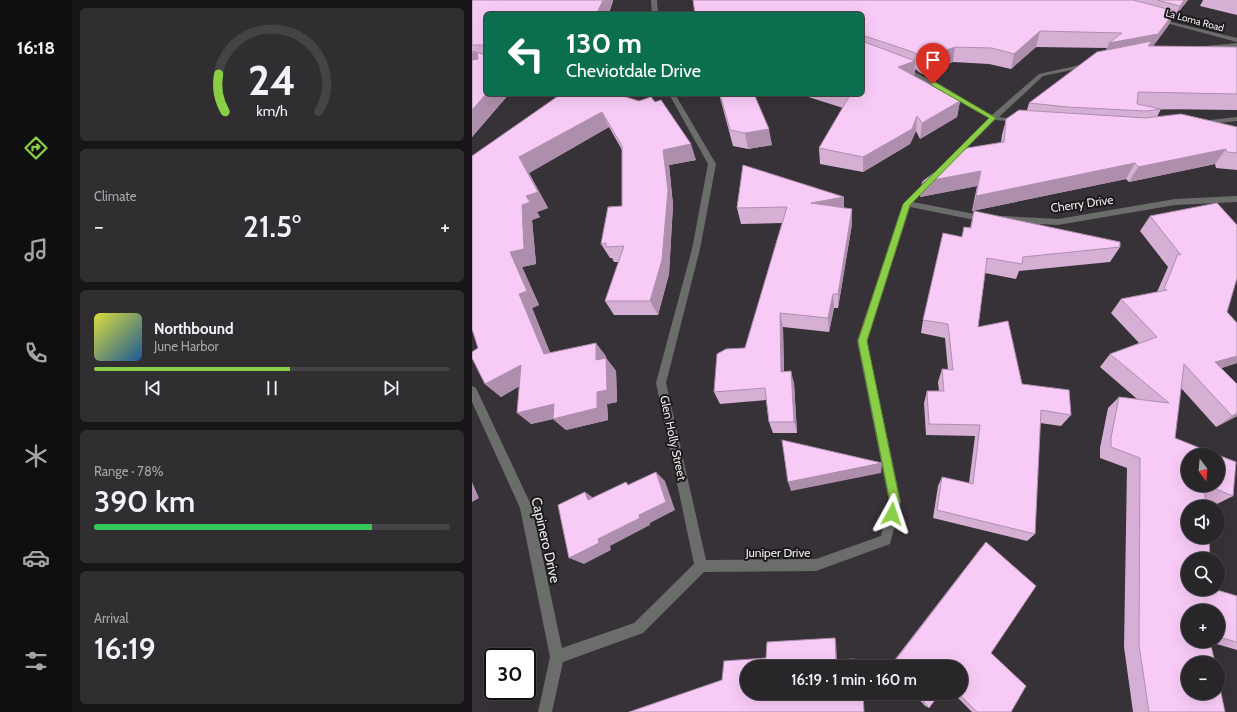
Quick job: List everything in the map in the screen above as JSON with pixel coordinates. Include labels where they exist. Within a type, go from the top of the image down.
[{"type":"street","points":[[654,0],[655,12]]},
{"type":"street","name":"La Loma Road","points":[[1154,19],[1237,40]]},
{"type":"street","points":[[1198,48],[1237,45]]},
{"type":"street","name":"Juniper Drive","points":[[701,566],[816,565],[886,540],[895,502],[862,341],[907,204],[993,118],[1041,75],[1096,63]]},
{"type":"street","points":[[896,65],[909,70],[993,118],[1023,122]]},
{"type":"street","name":"Glen Holly Street","points":[[673,96],[712,164],[696,248],[661,383],[701,566]]},
{"type":"street","points":[[1192,124],[1237,119]]},
{"type":"street","name":"Cherry Drive","points":[[907,204],[981,218],[1058,222],[1175,202],[1237,199]]},
{"type":"street","name":"Capinero Drive","points":[[472,391],[526,507],[557,657]]},
{"type":"street","points":[[545,712],[557,657],[638,628],[701,566]]},
{"type":"building","points":[[472,0],[603,0],[598,11],[608,11],[484,12],[484,45],[472,45]]},
{"type":"building","points":[[693,0],[1133,0],[1175,11],[1158,34],[1109,43],[1122,33],[1040,31],[1014,54],[992,48],[955,47],[924,58],[913,52],[864,36],[864,12],[695,12]]},
{"type":"building","points":[[1157,0],[1184,0],[1180,6]]},
{"type":"building","points":[[1152,41],[1148,46],[1237,47],[1237,94],[1138,92],[1137,104],[1161,109],[1146,111],[1068,107],[1029,103],[1097,52]]},
{"type":"building","points":[[864,42],[915,61],[898,67],[960,101],[922,123],[917,116],[912,129],[863,157],[819,148],[849,96],[864,96]]},
{"type":"building","points":[[477,52],[484,54],[484,96],[472,110],[472,60],[478,59]]},
{"type":"building","points":[[558,96],[623,96],[639,101],[651,97],[655,102],[661,100],[691,144],[663,150],[668,190],[662,260],[650,301],[605,301],[624,246],[606,247],[606,243],[601,244],[608,207],[622,206],[622,146],[602,112],[519,157],[538,192],[526,196],[530,202],[522,205],[524,249],[510,252],[527,291],[519,294],[544,354],[596,343],[596,360],[606,358],[607,390],[597,392],[597,408],[553,419],[554,404],[517,413],[521,365],[485,384],[472,358],[472,352],[478,348],[472,329],[472,156]]},
{"type":"building","points":[[721,96],[755,96],[769,129],[745,133],[730,130]]},
{"type":"building","points":[[1019,110],[1146,118],[1181,114],[1237,127],[1237,153],[1227,152],[1226,149],[1138,167],[1135,163],[976,196],[981,171],[922,182],[967,148],[1004,142],[1006,119]]},
{"type":"building","points":[[743,165],[844,197],[811,203],[852,209],[838,294],[833,294],[828,318],[780,313],[781,372],[791,371],[794,422],[769,422],[765,388],[714,392],[717,354],[726,349],[745,348],[787,207],[737,208]]},
{"type":"building","points":[[1217,203],[1237,225],[1237,278],[1227,312],[1237,323],[1237,356],[1215,362],[1237,384],[1237,413],[1232,416],[1184,364],[1175,438],[1200,448],[1181,448],[1181,492],[1205,492],[1205,500],[1181,500],[1181,544],[1209,544],[1210,552],[1181,552],[1181,596],[1225,596],[1225,592],[1237,596],[1237,642],[1225,639],[1225,604],[1181,604],[1181,648],[1212,648],[1213,656],[1181,656],[1181,700],[1222,700],[1225,712],[1149,712],[1139,645],[1140,458],[1111,447],[1111,438],[1119,397],[1169,403],[1110,354],[1157,337],[1121,299],[1167,290],[1164,289],[1178,254],[1181,255],[1150,216]]},
{"type":"building","points":[[974,211],[1120,242],[1120,247],[1023,257],[1022,264],[987,258],[978,327],[1008,321],[1022,384],[1069,390],[1071,415],[1041,410],[1035,534],[937,510],[942,477],[973,484],[980,425],[929,424],[927,391],[944,391],[942,369],[953,370],[948,324],[923,320],[943,233],[962,237],[964,227],[971,228]]},
{"type":"building","points":[[782,440],[882,463],[788,482]]},
{"type":"building","points":[[1225,458],[1236,462],[1233,496],[1223,492],[1225,492]]},
{"type":"building","points":[[656,472],[666,502],[639,515],[640,518],[598,539],[599,543],[569,558],[558,505],[585,492],[588,500],[626,482],[628,485]]},
{"type":"building","points":[[986,542],[1036,586],[991,653],[1026,686],[1011,712],[977,712],[965,700],[968,700],[968,660],[896,660]]},
{"type":"building","points":[[835,638],[836,660],[740,660],[740,700],[863,700],[864,712],[629,712],[722,680],[724,661],[766,658],[767,642]]},
{"type":"building","points":[[922,700],[935,700],[929,708]]},
{"type":"route","points":[[892,514],[895,502],[862,341],[907,204],[993,118],[933,84]]}]
